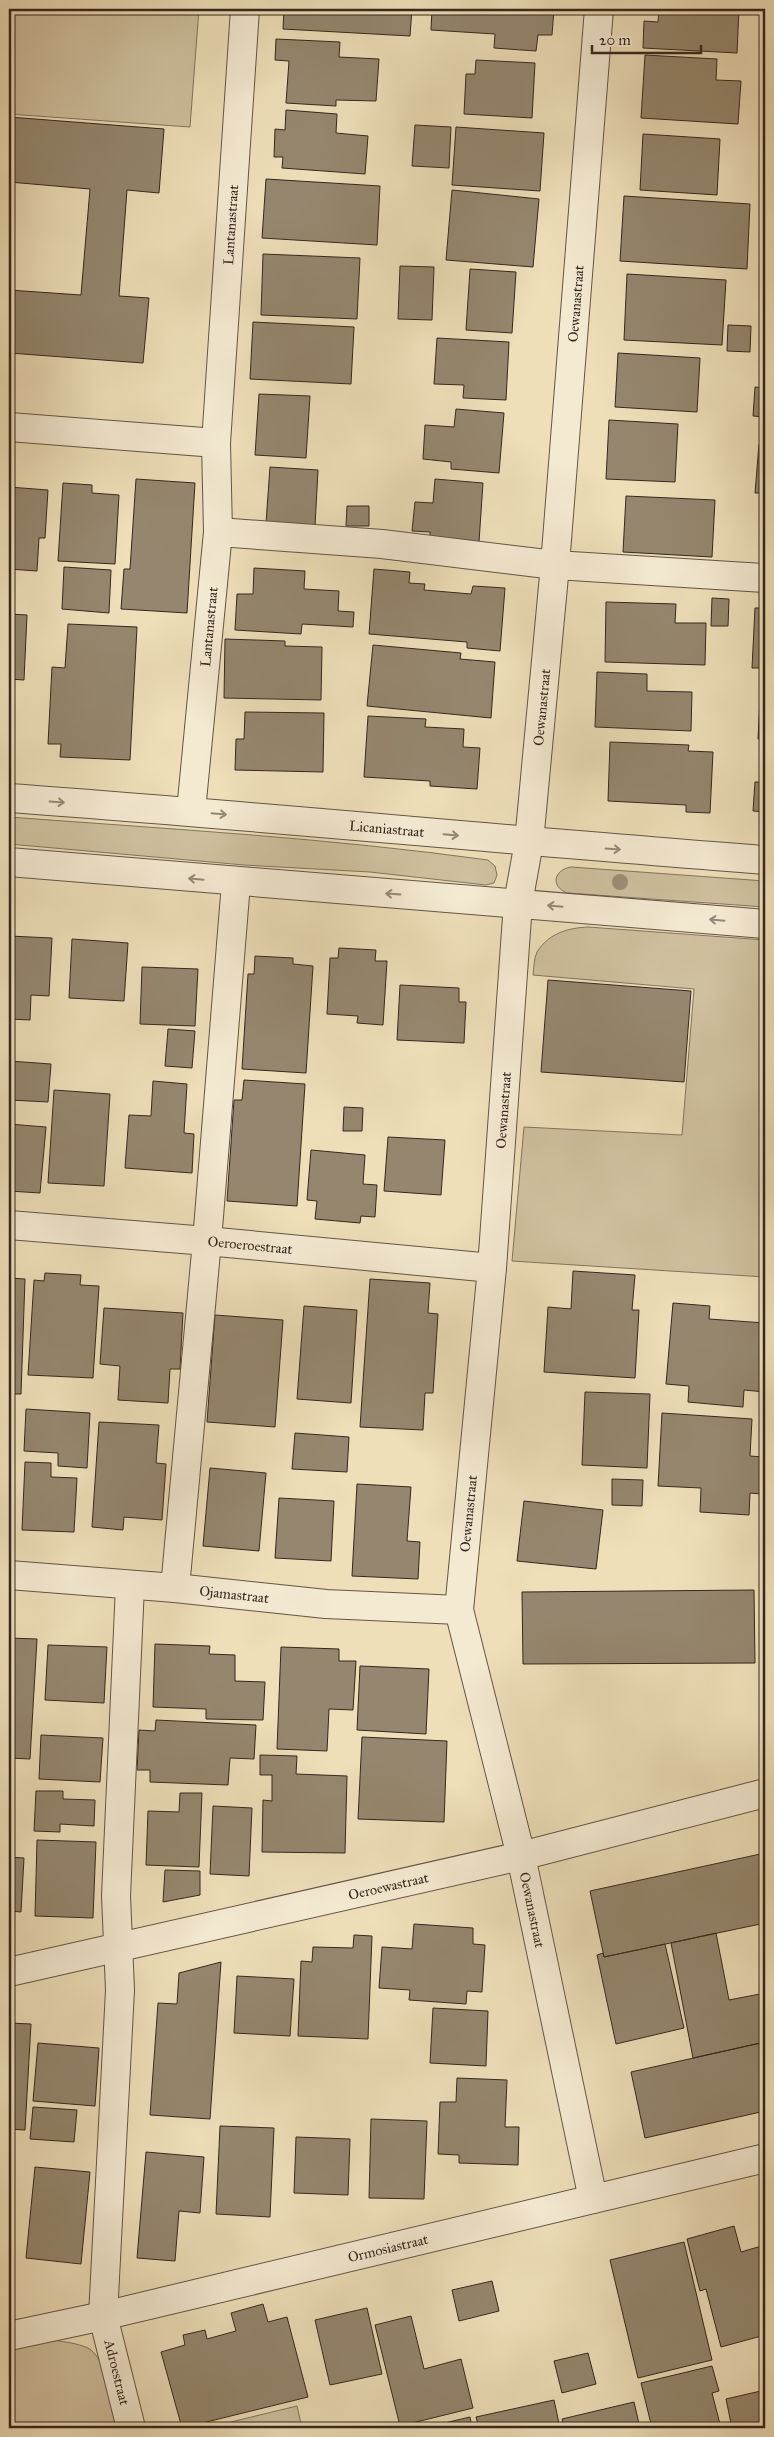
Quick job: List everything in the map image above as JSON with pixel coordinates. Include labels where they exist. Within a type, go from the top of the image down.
[{"type":"street","name":"Lantanastraat","points":[[190,811],[218,532],[216,443],[245,9]]},
{"type":"street","name":"Oewanastraat","points":[[593,2199],[521,1856],[459,1610],[492,1268],[518,903],[529,842],[555,565],[599,9]]},
{"type":"street","points":[[9,427],[216,443]]},
{"type":"street","points":[[218,532],[382,544],[555,565],[765,578]]},
{"type":"street","name":"Licaniastraat","points":[[9,798],[190,811],[529,842],[765,860]]},
{"type":"street","points":[[9,862],[765,924]]},
{"type":"street","points":[[175,1588],[207,1241],[236,882]]},
{"type":"street","name":"Oeroeroestraat","points":[[9,1225],[207,1241],[492,1268]]},
{"type":"street","name":"Ojamastraat","points":[[9,1575],[130,1586],[175,1588],[326,1604],[459,1610]]},
{"type":"street","name":"Adroestraat","points":[[130,1586],[116,1896],[120,1990],[102,2316],[131,2428]]},
{"type":"street","name":"Oeroewastraat","points":[[9,1972],[521,1856],[765,1792]]},
{"type":"street","name":"Ormosiastraat","points":[[9,2336],[102,2316],[765,2158]]},
{"type":"shaded area","points":[[9,9],[199,9],[190,127],[9,114]]},
{"type":"shaded area","points":[[9,817],[249,835],[428,852],[488,860],[495,866],[497,875],[494,883],[486,885],[370,872],[244,865],[9,844]]},
{"type":"shaded area","points":[[571,867],[765,881],[765,907],[567,893],[558,886],[556,878],[561,871]]},
{"type":"shaded area","points":[[588,927],[765,940],[765,1277],[512,1261],[524,1127],[682,1135],[694,989],[533,975],[536,954],[547,940],[566,930]]},
{"type":"shaded area","points":[[53,2340],[84,2346],[95,2354],[105,2373],[116,2428],[9,2428],[9,2350]]},
{"type":"shaded area","points":[[297,2406],[302,2428],[206,2428]]},
{"type":"building","points":[[284,9],[412,9],[410,36],[283,29]]},
{"type":"building","points":[[432,9],[554,9],[552,35],[538,35],[536,51],[494,48],[495,34],[431,30]]},
{"type":"building","points":[[659,9],[739,9],[737,53],[643,48],[644,21],[658,22]]},
{"type":"building","points":[[276,39],[340,42],[339,57],[379,59],[376,101],[336,100],[336,106],[286,103],[289,61],[275,60]]},
{"type":"building","points":[[645,55],[717,59],[716,80],[741,81],[738,124],[641,118]]},
{"type":"building","points":[[476,60],[535,63],[532,118],[464,114],[466,74],[475,74]]},
{"type":"building","points":[[286,110],[337,114],[336,133],[368,136],[365,174],[282,168],[283,157],[274,157],[275,129],[285,130]]},
{"type":"building","points":[[9,117],[164,129],[159,193],[127,190],[119,296],[149,298],[143,363],[9,353],[9,290],[81,295],[90,189],[9,182]]},
{"type":"building","points":[[415,125],[451,127],[449,168],[412,166]]},
{"type":"building","points":[[456,127],[544,133],[540,191],[452,185]]},
{"type":"building","points":[[643,134],[720,139],[717,195],[640,190]]},
{"type":"building","points":[[266,179],[380,186],[377,245],[262,238]]},
{"type":"building","points":[[452,190],[539,199],[533,267],[446,260]]},
{"type":"building","points":[[624,196],[750,204],[747,269],[620,261]]},
{"type":"building","points":[[263,254],[360,258],[357,319],[261,315]]},
{"type":"building","points":[[400,266],[434,267],[432,320],[398,319]]},
{"type":"building","points":[[470,269],[516,272],[512,333],[466,330]]},
{"type":"building","points":[[627,274],[726,280],[722,345],[624,340]]},
{"type":"building","points":[[765,302],[765,345],[763,345]]},
{"type":"building","points":[[253,322],[354,327],[351,384],[250,379]]},
{"type":"building","points":[[728,325],[751,326],[750,352],[727,351]]},
{"type":"building","points":[[437,338],[509,342],[506,400],[463,398],[464,385],[434,384]]},
{"type":"building","points":[[618,353],[700,358],[697,412],[615,407]]},
{"type":"building","points":[[755,387],[765,388],[765,417],[753,416]]},
{"type":"building","points":[[259,394],[310,396],[306,458],[255,455]]},
{"type":"building","points":[[456,409],[504,413],[499,473],[451,469],[451,462],[423,459],[425,425],[454,427]]},
{"type":"building","points":[[609,420],[678,424],[675,482],[606,479]]},
{"type":"building","points":[[759,444],[765,444],[765,493],[755,493]]},
{"type":"building","points":[[270,467],[318,470],[315,526],[266,523]]},
{"type":"building","points":[[136,479],[195,483],[187,613],[121,609],[124,569],[130,569]]},
{"type":"building","points":[[435,479],[483,483],[479,542],[430,538],[430,532],[412,531],[415,502],[433,503]]},
{"type":"building","points":[[63,483],[92,485],[92,493],[119,495],[115,564],[58,561]]},
{"type":"building","points":[[9,487],[48,490],[45,538],[39,538],[37,571],[9,569]]},
{"type":"building","points":[[626,496],[715,500],[712,557],[623,552]]},
{"type":"building","points":[[347,506],[369,506],[369,526],[346,526]]},
{"type":"building","points":[[64,567],[111,570],[109,613],[62,609]]},
{"type":"building","points":[[254,568],[305,571],[304,589],[339,591],[338,611],[354,612],[353,627],[302,624],[301,634],[235,630],[237,594],[253,594]]},
{"type":"building","points":[[374,569],[410,572],[409,583],[425,584],[424,590],[471,594],[473,586],[505,588],[500,651],[467,648],[467,642],[369,634]]},
{"type":"building","points":[[712,598],[729,599],[728,626],[711,626]]},
{"type":"building","points":[[606,602],[676,604],[675,623],[706,623],[705,665],[605,662]]},
{"type":"building","points":[[755,608],[765,608],[765,668],[752,668]]},
{"type":"building","points":[[9,614],[27,615],[24,680],[9,679]]},
{"type":"building","points":[[68,624],[137,627],[130,760],[60,757],[61,744],[48,744],[52,667],[65,668]]},
{"type":"building","points":[[225,639],[285,641],[285,646],[322,647],[321,700],[224,698]]},
{"type":"building","points":[[373,645],[461,653],[460,659],[495,662],[491,718],[367,706]]},
{"type":"building","points":[[597,672],[647,674],[647,691],[692,692],[691,731],[595,727]]},
{"type":"building","points":[[760,698],[765,698],[765,740],[758,739]]},
{"type":"building","points":[[245,712],[324,713],[323,772],[235,770],[236,739],[244,739]]},
{"type":"building","points":[[368,716],[426,719],[425,727],[464,729],[463,747],[480,748],[477,789],[430,786],[430,781],[364,777]]},
{"type":"building","points":[[610,742],[689,745],[688,751],[713,752],[710,813],[686,812],[686,805],[608,801]]},
{"type":"building","points":[[755,782],[765,782],[765,812],[753,811]]},
{"type":"building","points":[[9,936],[52,938],[49,996],[31,995],[30,1020],[9,1019]]},
{"type":"building","points":[[72,939],[128,943],[124,1001],[69,998]]},
{"type":"building","points":[[339,948],[376,950],[375,961],[387,961],[383,1025],[357,1023],[358,1016],[327,1014],[330,958],[338,958]]},
{"type":"building","points":[[255,956],[293,958],[293,964],[313,966],[306,1073],[242,1069],[248,974],[254,974]]},
{"type":"building","points":[[142,967],[198,969],[195,1026],[140,1024]]},
{"type":"building","points":[[548,980],[691,991],[684,1082],[541,1072]]},
{"type":"building","points":[[400,985],[459,988],[459,1002],[466,1002],[464,1043],[397,1040]]},
{"type":"building","points":[[168,1029],[195,1031],[192,1068],[165,1066]]},
{"type":"building","points":[[9,1061],[51,1064],[48,1102],[9,1100]]},
{"type":"building","points":[[244,1080],[305,1084],[297,1206],[227,1201],[234,1100],[242,1100]]},
{"type":"building","points":[[153,1081],[187,1084],[184,1133],[194,1134],[192,1173],[125,1168],[129,1115],[151,1116]]},
{"type":"building","points":[[54,1090],[110,1094],[104,1186],[48,1183]]},
{"type":"building","points":[[344,1107],[363,1108],[362,1131],[343,1131]]},
{"type":"building","points":[[9,1124],[46,1127],[40,1193],[9,1191]]},
{"type":"building","points":[[388,1137],[445,1140],[441,1195],[384,1191]]},
{"type":"building","points":[[311,1150],[365,1155],[363,1184],[377,1185],[375,1217],[361,1216],[360,1223],[315,1219],[317,1201],[307,1200]]},
{"type":"building","points":[[573,1271],[635,1275],[632,1310],[639,1310],[635,1378],[544,1372],[548,1307],[571,1309]]},
{"type":"building","points":[[45,1273],[81,1275],[80,1285],[99,1286],[93,1378],[28,1375],[34,1280],[44,1281]]},
{"type":"building","points":[[9,1278],[25,1279],[21,1394],[9,1394]]},
{"type":"building","points":[[370,1279],[430,1283],[428,1313],[438,1314],[433,1393],[425,1393],[423,1430],[360,1427]]},
{"type":"building","points":[[673,1303],[710,1306],[709,1319],[765,1323],[765,1392],[744,1390],[743,1407],[688,1402],[689,1386],[666,1384]]},
{"type":"building","points":[[304,1306],[357,1310],[351,1403],[297,1399]]},
{"type":"building","points":[[104,1308],[183,1313],[180,1369],[170,1369],[168,1403],[118,1400],[120,1366],[100,1364]]},
{"type":"building","points":[[215,1315],[283,1320],[275,1427],[207,1422]]},
{"type":"building","points":[[585,1392],[650,1394],[647,1468],[582,1465]]},
{"type":"building","points":[[26,1409],[90,1413],[87,1468],[58,1466],[58,1453],[24,1451]]},
{"type":"building","points":[[662,1413],[752,1419],[750,1456],[764,1457],[761,1494],[750,1493],[749,1515],[700,1512],[701,1488],[658,1486]]},
{"type":"building","points":[[99,1422],[159,1425],[156,1463],[166,1464],[162,1520],[124,1517],[123,1530],[92,1527]]},
{"type":"building","points":[[295,1433],[349,1437],[347,1472],[292,1469]]},
{"type":"building","points":[[25,1462],[51,1463],[51,1477],[77,1478],[74,1532],[22,1530]]},
{"type":"building","points":[[210,1468],[266,1473],[259,1551],[203,1546]]},
{"type":"building","points":[[612,1479],[643,1480],[642,1506],[612,1505]]},
{"type":"building","points":[[357,1484],[411,1487],[407,1541],[420,1542],[418,1579],[352,1576]]},
{"type":"building","points":[[279,1498],[334,1501],[331,1561],[275,1558]]},
{"type":"building","points":[[524,1501],[603,1510],[596,1569],[517,1561]]},
{"type":"building","points":[[754,1590],[755,1663],[523,1664],[522,1592]]},
{"type":"building","points":[[9,1638],[37,1639],[30,1759],[9,1758]]},
{"type":"building","points":[[155,1644],[210,1646],[209,1654],[235,1655],[235,1681],[265,1682],[263,1720],[206,1719],[206,1709],[153,1707]]},
{"type":"building","points":[[48,1645],[107,1647],[104,1703],[45,1700]]},
{"type":"building","points":[[281,1647],[339,1649],[339,1661],[356,1661],[353,1710],[329,1709],[327,1751],[277,1749]]},
{"type":"building","points":[[360,1666],[429,1669],[426,1734],[357,1730]]},
{"type":"building","points":[[156,1720],[256,1725],[254,1759],[230,1758],[228,1785],[150,1782],[150,1770],[137,1770],[139,1730],[155,1731]]},
{"type":"building","points":[[41,1735],[103,1738],[100,1782],[39,1779]]},
{"type":"building","points":[[362,1737],[447,1741],[444,1822],[358,1819]]},
{"type":"building","points":[[260,1755],[297,1756],[296,1774],[347,1776],[345,1853],[262,1852],[263,1800],[272,1801],[272,1775],[260,1775]]},
{"type":"building","points":[[36,1791],[63,1791],[63,1799],[95,1800],[94,1826],[60,1824],[60,1832],[34,1831]]},
{"type":"building","points":[[180,1793],[202,1793],[199,1867],[146,1865],[148,1811],[179,1812]]},
{"type":"building","points":[[213,1806],[252,1808],[249,1876],[210,1874]]},
{"type":"building","points":[[37,1840],[96,1842],[93,1918],[35,1916]]},
{"type":"building","points":[[765,1853],[765,1923],[604,1957],[590,1891]]},
{"type":"building","points":[[9,1857],[24,1858],[21,1912],[9,1911]]},
{"type":"building","points":[[165,1870],[200,1871],[200,1895],[163,1902]]},
{"type":"building","points":[[414,1924],[473,1928],[473,1944],[485,1945],[482,1992],[467,1991],[466,2004],[409,2000],[410,1990],[379,1988],[382,1947],[412,1949]]},
{"type":"building","points":[[716,1933],[729,2000],[765,1993],[765,2042],[693,2058],[671,1943]]},
{"type":"building","points":[[354,1935],[372,1936],[368,2039],[298,2036],[301,1961],[312,1962],[313,1947],[353,1948]]},
{"type":"building","points":[[665,1944],[684,2028],[616,2044],[597,1955],[603,1953],[604,1957]]},
{"type":"building","points":[[221,1962],[210,2119],[150,2115],[158,2003],[177,2004],[179,1973]]},
{"type":"building","points":[[237,1976],[294,1979],[290,2036],[234,2033]]},
{"type":"building","points":[[433,2008],[488,2011],[486,2066],[430,2063]]},
{"type":"building","points":[[9,2023],[31,2024],[25,2130],[9,2129]]},
{"type":"building","points":[[765,2042],[765,2111],[645,2138],[631,2072]]},
{"type":"building","points":[[38,2043],[99,2048],[95,2106],[33,2101]]},
{"type":"building","points":[[457,2078],[507,2080],[505,2127],[519,2127],[518,2165],[459,2163],[459,2155],[438,2154],[440,2102],[456,2102]]},
{"type":"building","points":[[33,2107],[77,2110],[74,2142],[30,2139]]},
{"type":"building","points":[[371,2119],[427,2121],[424,2199],[369,2198]]},
{"type":"building","points":[[220,2126],[274,2128],[270,2217],[216,2214]]},
{"type":"building","points":[[296,2137],[350,2139],[348,2195],[294,2193]]},
{"type":"building","points":[[146,2152],[204,2157],[200,2213],[179,2211],[175,2261],[137,2258]]},
{"type":"building","points":[[35,2167],[90,2172],[81,2264],[26,2258]]},
{"type":"building","points":[[734,2226],[741,2252],[765,2245],[765,2335],[721,2347],[706,2289],[700,2291],[687,2239]]},
{"type":"building","points":[[684,2242],[712,2360],[638,2378],[610,2260]]},
{"type":"building","points":[[492,2281],[499,2311],[459,2321],[452,2290]]},
{"type":"building","points":[[263,2304],[268,2322],[287,2317],[308,2397],[182,2428],[161,2352],[185,2345],[183,2335],[205,2330],[207,2339],[236,2331],[231,2313]]},
{"type":"building","points":[[367,2308],[382,2374],[330,2385],[315,2320]]},
{"type":"building","points":[[411,2316],[424,2369],[461,2359],[473,2408],[400,2426],[375,2325]]},
{"type":"building","points":[[588,2353],[596,2384],[562,2393],[554,2361]]},
{"type":"building","points":[[712,2366],[719,2391],[712,2393],[721,2428],[652,2428],[641,2383]]},
{"type":"building","points":[[765,2390],[765,2428],[732,2428],[726,2399]]},
{"type":"building","points":[[554,2400],[560,2428],[479,2428],[476,2417]]},
{"type":"building","points":[[634,2402],[640,2428],[564,2428],[562,2419]]},
{"type":"building","points":[[470,2417],[472,2428],[423,2428]]}]
